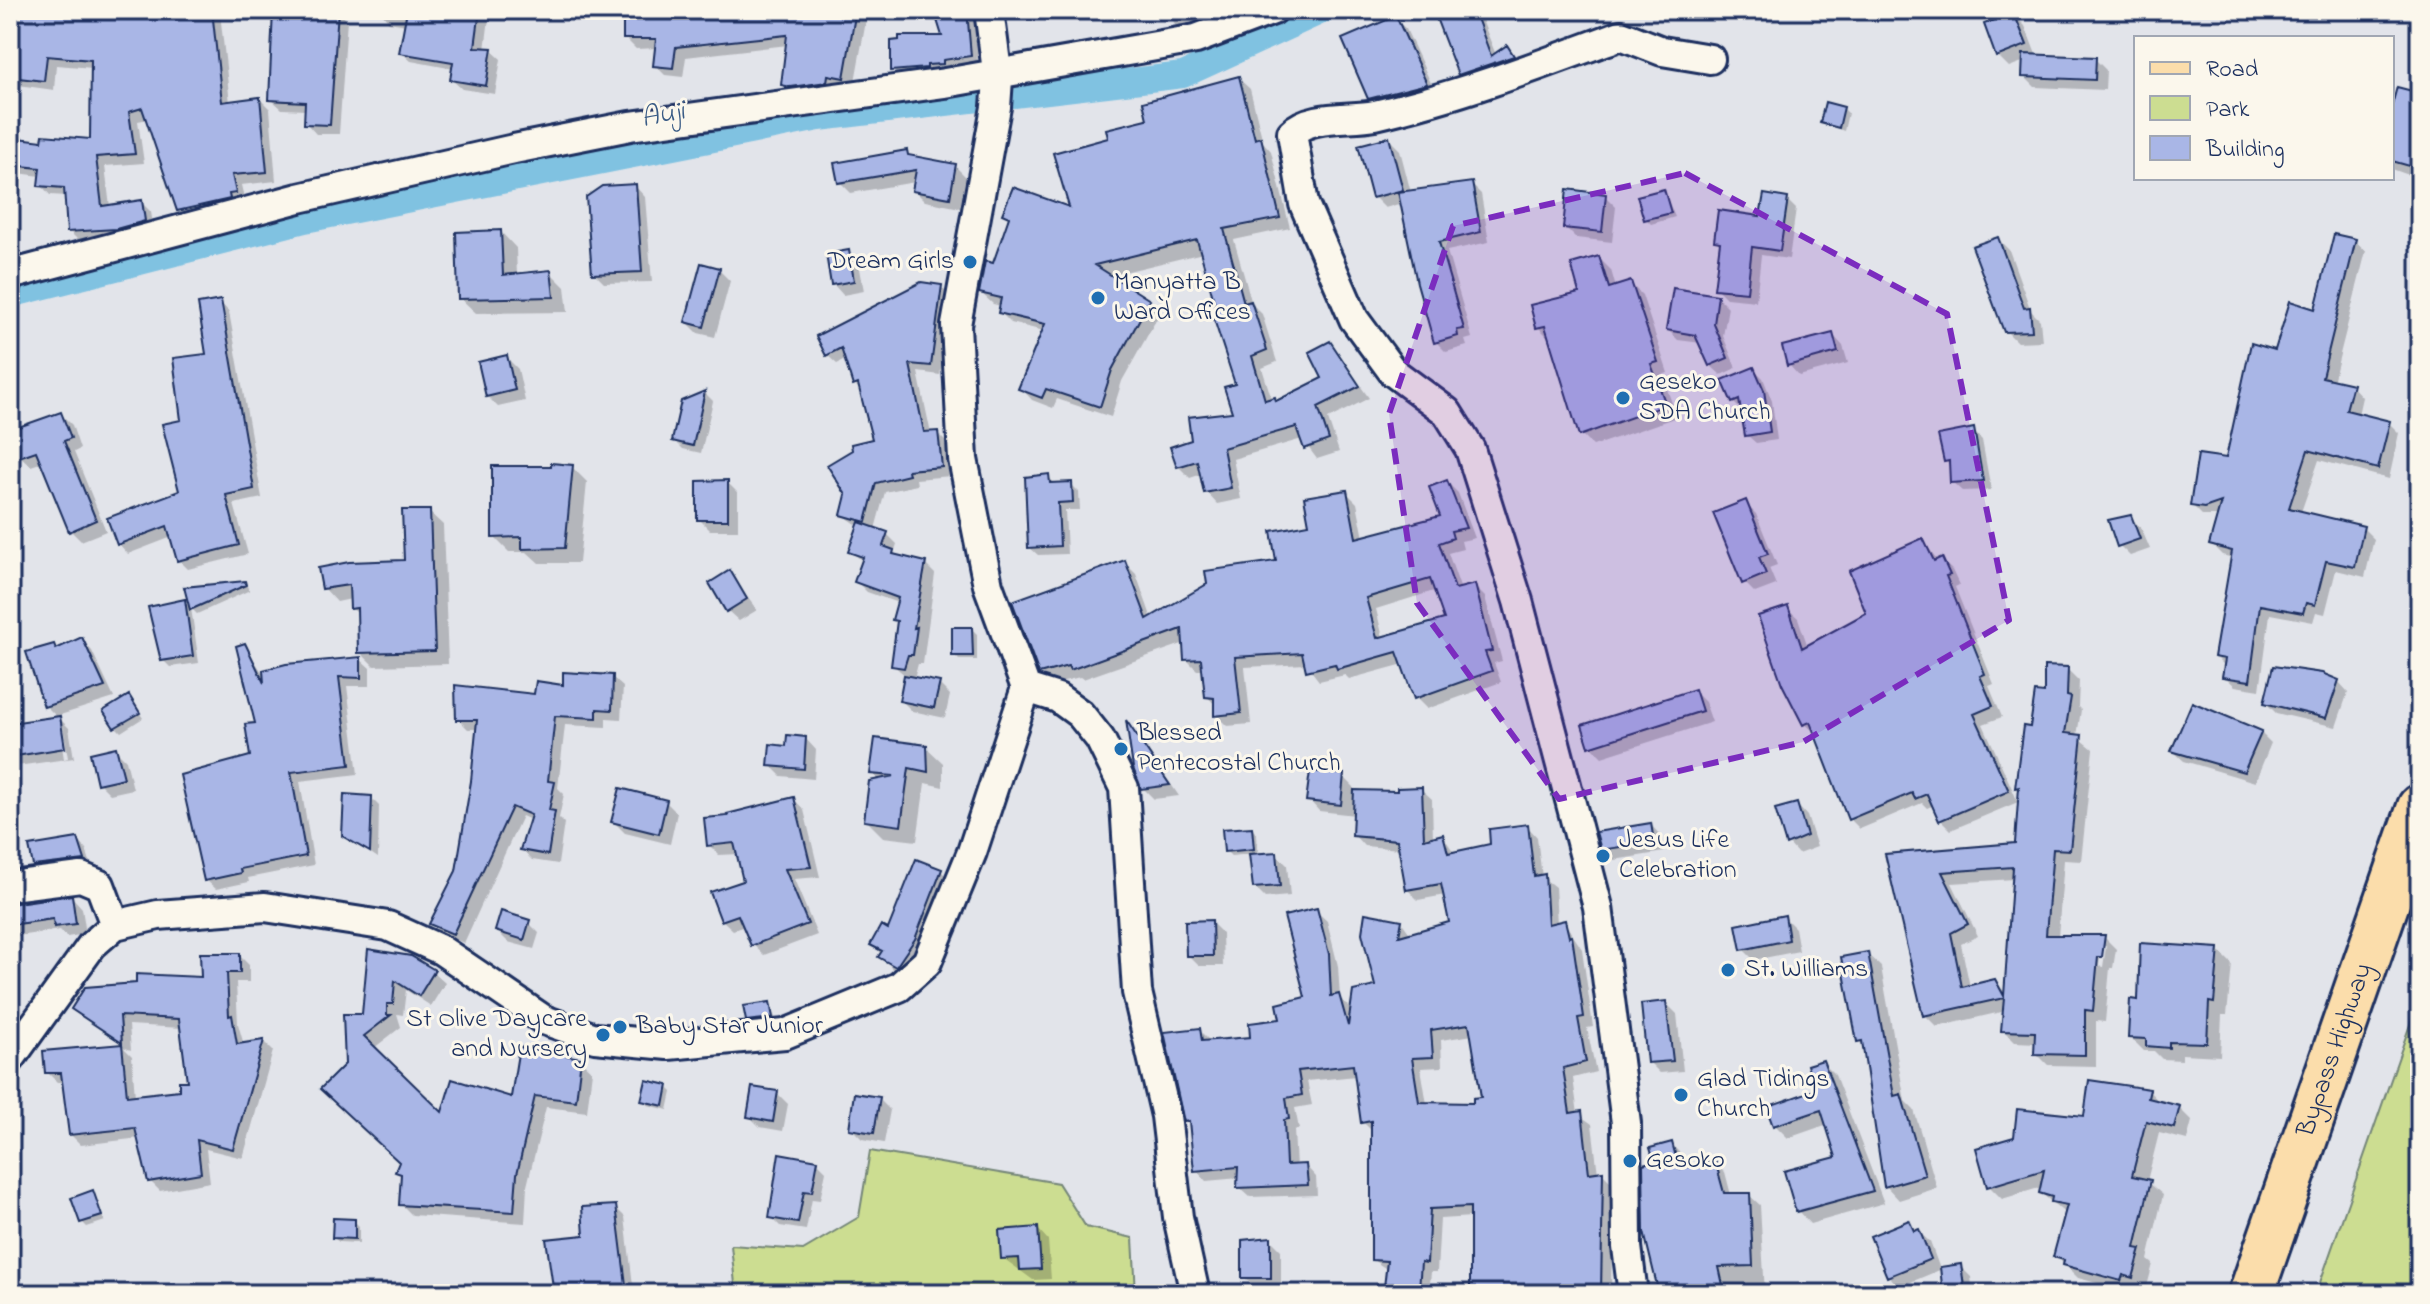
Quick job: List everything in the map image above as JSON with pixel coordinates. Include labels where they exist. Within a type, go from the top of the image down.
[{"type":"main road","name":"Bypass Highway","points":[[2251,1294],[2420,807]]},
{"type":"street","points":[[10,1059],[92,945],[115,925],[158,915],[265,907],[388,926],[441,950],[544,1020],[595,1038],[668,1045],[785,1034],[899,987],[927,962],[972,852],[1026,688],[988,585],[963,459],[956,325],[996,107],[998,76],[989,10]]},
{"type":"street","points":[[10,275],[299,198],[514,149],[630,126],[998,76],[1196,39],[1273,10]]},
{"type":"street","points":[[1633,1294],[1627,1247],[1626,1123],[1598,907],[1518,601],[1470,449],[1447,412],[1393,372],[1354,319],[1304,204],[1292,133],[1297,127],[1312,123],[1371,116],[1484,85],[1621,35],[1662,51],[1710,59]]},
{"type":"street","points":[[1026,688],[1058,698],[1080,714],[1100,739],[1124,788],[1137,992],[1166,1116],[1178,1217],[1195,1294]]},
{"type":"street","points":[[10,886],[81,877],[100,885],[115,925]]},
{"type":"highlighted area","points":[[1685,173],[1947,314],[2009,620],[1803,742],[1559,799],[1417,603],[1389,414],[1453,226]]},
{"type":"green space","points":[[2420,996],[2420,1294],[2316,1294]]},
{"type":"green space","points":[[870,1151],[1058,1183],[1086,1227],[1133,1238],[1136,1294],[736,1294],[731,1245],[803,1250],[859,1217]]},
{"type":"building","points":[[10,10],[212,10],[222,102],[260,97],[267,172],[232,175],[236,193],[229,194],[230,199],[177,211],[142,108],[129,112],[135,154],[96,157],[102,206],[142,200],[145,221],[116,229],[67,232],[64,188],[38,186],[40,168],[10,165],[10,137],[42,141],[43,135],[90,139],[91,60],[47,56],[44,81],[10,77]]},
{"type":"building","points":[[273,10],[338,10],[330,125],[304,124],[305,102],[269,100]]},
{"type":"building","points":[[407,10],[480,10],[475,47],[492,48],[486,86],[450,80],[453,62],[399,53]]},
{"type":"building","points":[[623,10],[856,10],[844,78],[828,75],[827,82],[791,87],[781,85],[787,35],[676,47],[673,68],[653,66],[656,39],[623,39]]},
{"type":"building","points":[[934,10],[967,10],[971,56],[943,60],[943,64],[927,65],[927,68],[891,71],[891,41],[899,40],[899,36],[942,36]]},
{"type":"building","points":[[1433,10],[1474,10],[1491,56],[1507,45],[1514,56],[1458,75]]},
{"type":"building","points":[[2014,13],[2027,45],[1996,57],[1984,24]]},
{"type":"building","points":[[1396,16],[1427,84],[1368,99],[1342,39]]},
{"type":"building","points":[[2023,54],[2096,57],[2095,80],[2022,77]]},
{"type":"building","points":[[1239,76],[1255,139],[1261,137],[1280,218],[1224,229],[1244,303],[1251,301],[1267,350],[1252,356],[1265,400],[1275,397],[1276,401],[1322,378],[1309,352],[1330,341],[1360,386],[1318,407],[1329,440],[1304,449],[1296,427],[1223,448],[1231,488],[1204,493],[1197,461],[1177,467],[1170,447],[1191,440],[1188,417],[1232,412],[1224,387],[1235,384],[1212,313],[1217,312],[1197,240],[1095,265],[1150,300],[1112,370],[1100,407],[1046,389],[1042,398],[1018,389],[1045,324],[998,313],[1001,298],[979,293],[985,261],[993,263],[1009,217],[1002,214],[1013,187],[1069,207],[1053,153],[1108,138],[1106,129],[1147,119],[1143,102]]},
{"type":"building","points":[[2397,87],[2420,93],[2420,169],[2394,162],[2394,98]]},
{"type":"building","points":[[1825,102],[1844,107],[1839,128],[1820,123]]},
{"type":"building","points":[[1389,137],[1403,190],[1372,198],[1358,145]]},
{"type":"building","points":[[907,150],[908,155],[956,164],[950,198],[912,191],[916,170],[838,183],[834,163]]},
{"type":"building","points":[[1472,182],[1481,232],[1439,242],[1464,329],[1457,330],[1458,336],[1434,343],[1417,283],[1398,192]]},
{"type":"building","points":[[636,184],[642,272],[592,274],[586,197],[602,186]]},
{"type":"building","points":[[1567,189],[1606,194],[1602,232],[1563,228]]},
{"type":"building","points":[[1664,189],[1671,213],[1644,220],[1637,196]]},
{"type":"building","points":[[1764,194],[1788,198],[1780,251],[1752,247],[1747,292],[1714,289],[1720,242],[1714,241],[1718,210],[1760,216]]},
{"type":"building","points":[[501,230],[503,275],[551,270],[554,297],[458,299],[456,232]]},
{"type":"building","points":[[2334,234],[2356,239],[2322,377],[2353,384],[2346,410],[2390,421],[2378,469],[2308,450],[2289,508],[2364,526],[2355,567],[2326,561],[2315,605],[2306,603],[2303,613],[2260,605],[2250,681],[2222,677],[2225,659],[2214,657],[2232,551],[2209,545],[2221,502],[2204,508],[2190,506],[2198,454],[2226,458],[2251,343],[2275,350],[2290,301],[2315,309]]},
{"type":"building","points":[[1998,237],[2024,308],[2030,307],[2032,331],[2004,332],[1972,246]]},
{"type":"building","points":[[849,250],[854,281],[831,285],[826,254]]},
{"type":"building","points":[[1599,256],[1609,288],[1631,281],[1658,362],[1651,364],[1666,405],[1579,436],[1545,326],[1536,328],[1530,305],[1579,293],[1571,264]]},
{"type":"building","points":[[701,263],[720,268],[704,327],[685,322]]},
{"type":"building","points":[[921,282],[942,285],[931,366],[910,364],[924,432],[938,431],[942,467],[908,470],[909,475],[876,483],[866,522],[841,515],[846,495],[827,465],[852,450],[851,444],[872,439],[858,384],[853,386],[841,348],[826,356],[816,336]]},
{"type":"building","points":[[1673,288],[1718,295],[1714,324],[1728,358],[1709,366],[1695,335],[1666,330]]},
{"type":"building","points":[[221,300],[254,489],[226,495],[239,545],[177,561],[167,526],[117,545],[107,518],[179,491],[162,424],[181,420],[173,358],[206,354],[198,304]]},
{"type":"building","points":[[1833,333],[1838,352],[1787,366],[1782,346]]},
{"type":"building","points":[[507,355],[515,390],[486,397],[478,362]]},
{"type":"building","points":[[1754,367],[1764,390],[1770,432],[1745,436],[1739,400],[1732,403],[1722,380]]},
{"type":"building","points":[[705,391],[693,446],[672,441],[681,401]]},
{"type":"building","points":[[61,412],[71,438],[64,441],[96,520],[69,532],[36,451],[19,457],[10,433],[10,430]]},
{"type":"building","points":[[1974,428],[1983,481],[1950,483],[1949,461],[1944,462],[1938,435]]},
{"type":"building","points":[[551,463],[573,465],[565,548],[522,549],[522,537],[492,538],[492,466],[551,466]]},
{"type":"building","points":[[1049,474],[1050,483],[1072,482],[1073,502],[1058,503],[1060,546],[1028,548],[1025,477]]},
{"type":"building","points":[[728,480],[728,520],[697,520],[697,481]]},
{"type":"building","points":[[1447,480],[1466,528],[1451,531],[1453,538],[1439,543],[1455,589],[1475,584],[1492,651],[1485,652],[1492,671],[1414,699],[1397,652],[1337,669],[1335,664],[1306,671],[1302,653],[1235,657],[1241,713],[1214,716],[1214,698],[1205,697],[1201,659],[1184,660],[1182,629],[1070,670],[1068,666],[1039,674],[1012,601],[1125,560],[1147,619],[1207,584],[1205,571],[1276,561],[1271,531],[1309,524],[1304,497],[1347,490],[1356,538],[1440,516],[1429,487]],"holes":[[[1430,579],[1444,619],[1377,638],[1366,598]]]},
{"type":"building","points":[[1746,500],[1768,554],[1759,557],[1766,574],[1742,584],[1713,513]]},
{"type":"building","points":[[402,510],[430,510],[435,651],[358,653],[357,608],[350,609],[349,585],[322,589],[318,568],[349,562],[404,560]]},
{"type":"building","points":[[2131,515],[2140,539],[2117,547],[2108,520]]},
{"type":"building","points":[[859,522],[888,532],[883,546],[894,550],[893,554],[926,562],[914,628],[917,627],[913,655],[908,655],[904,668],[891,666],[897,621],[892,620],[898,598],[854,582],[863,557],[848,552]]},
{"type":"building","points":[[1923,538],[1934,561],[1942,557],[1950,575],[1946,576],[1985,674],[1980,676],[1993,706],[1974,714],[2009,791],[1939,821],[1927,794],[1915,799],[1912,793],[1848,820],[1810,722],[1803,725],[1782,684],[1758,616],[1788,606],[1802,648],[1866,613],[1849,571]]},
{"type":"building","points":[[730,570],[747,599],[726,612],[709,583]]},
{"type":"building","points":[[245,581],[246,585],[190,610],[184,587]]},
{"type":"building","points":[[185,599],[193,656],[161,661],[148,607]]},
{"type":"building","points":[[952,627],[972,627],[973,656],[952,656]]},
{"type":"building","points":[[82,637],[105,687],[44,707],[26,652],[54,644],[56,649]]},
{"type":"building","points":[[245,643],[264,683],[263,670],[286,664],[361,657],[361,678],[339,677],[350,765],[291,772],[306,856],[240,869],[241,873],[204,881],[180,775],[250,756],[245,724],[255,723],[236,646]]},
{"type":"building","points":[[2044,666],[2068,667],[2067,696],[2071,697],[2065,733],[2082,735],[2070,850],[2053,849],[2046,935],[2105,935],[2102,957],[2098,957],[2093,1011],[2085,1010],[2085,1055],[2034,1054],[2035,1032],[2001,1031],[2004,998],[1923,1016],[1885,854],[2015,843],[2019,787],[2015,788],[2023,726],[2030,727],[2035,692],[2044,693]],"holes":[[[2013,867],[2004,996],[1995,979],[1962,987],[1951,933],[1968,924],[1942,872]]]},
{"type":"building","points":[[2273,666],[2322,673],[2339,680],[2326,718],[2264,703]]},
{"type":"building","points":[[563,672],[613,675],[612,710],[597,709],[597,718],[555,716],[548,781],[555,782],[549,810],[555,811],[548,855],[520,850],[531,815],[512,807],[453,934],[429,924],[456,871],[471,781],[477,720],[456,720],[455,685],[534,694],[536,681],[563,685]]},
{"type":"building","points":[[904,675],[940,682],[934,708],[899,701]]},
{"type":"building","points":[[1695,689],[1702,711],[1589,747],[1582,725]]},
{"type":"building","points":[[129,695],[140,713],[114,728],[103,711]]},
{"type":"building","points":[[2192,702],[2262,731],[2244,772],[2171,751]]},
{"type":"building","points":[[60,716],[65,748],[10,757],[10,723]]},
{"type":"building","points":[[1126,720],[1170,785],[1141,789],[1133,768]]},
{"type":"building","points":[[787,735],[806,737],[804,769],[768,766],[770,744],[786,746]]},
{"type":"building","points":[[875,738],[927,745],[928,772],[909,768],[901,826],[864,821],[869,781],[894,776],[870,774]]},
{"type":"building","points":[[116,747],[124,778],[97,784],[90,753]]},
{"type":"building","points":[[1310,771],[1344,774],[1341,805],[1306,801]]},
{"type":"building","points":[[1422,787],[1424,839],[1443,834],[1448,853],[1490,844],[1489,829],[1528,824],[1534,876],[1545,874],[1548,924],[1565,920],[1569,937],[1572,936],[1584,1017],[1578,1018],[1586,1062],[1563,1068],[1570,1113],[1582,1111],[1589,1173],[1603,1171],[1601,1294],[1470,1294],[1470,1207],[1430,1209],[1427,1263],[1421,1262],[1419,1290],[1384,1287],[1387,1261],[1371,1260],[1371,1121],[1361,1123],[1353,1065],[1298,1071],[1302,1095],[1286,1098],[1289,1119],[1284,1120],[1286,1165],[1306,1164],[1308,1185],[1237,1188],[1238,1167],[1194,1171],[1189,1121],[1184,1122],[1164,1032],[1200,1028],[1202,1041],[1250,1037],[1249,1023],[1280,1019],[1277,1004],[1305,997],[1284,916],[1317,908],[1329,954],[1331,996],[1339,994],[1348,1026],[1353,991],[1375,986],[1362,933],[1365,913],[1402,920],[1399,936],[1449,922],[1441,884],[1406,890],[1397,840],[1352,836],[1354,790],[1397,791],[1397,788]],"holes":[[[1469,1024],[1481,1097],[1473,1098],[1473,1103],[1419,1102],[1412,1058],[1433,1057],[1431,1030]]]},
{"type":"building","points":[[620,788],[667,800],[659,834],[611,822]]},
{"type":"building","points":[[344,794],[372,796],[370,852],[342,836]]},
{"type":"building","points":[[794,797],[811,867],[785,869],[808,924],[751,946],[738,915],[721,921],[710,892],[743,881],[734,843],[707,846],[704,818],[728,816]]},
{"type":"building","points":[[1797,803],[1807,836],[1786,845],[1775,809]]},
{"type":"building","points":[[1651,823],[1654,842],[1601,850],[1596,832]]},
{"type":"building","points":[[1252,827],[1254,849],[1224,852],[1222,829]]},
{"type":"building","points":[[78,838],[85,860],[33,866],[29,846]]},
{"type":"building","points":[[1277,852],[1280,886],[1253,888],[1249,854]]},
{"type":"building","points":[[916,859],[942,869],[915,939],[896,967],[878,957],[882,951],[870,945],[881,925],[888,929]]},
{"type":"building","points":[[72,895],[76,924],[54,927],[53,919],[10,925],[10,904]]},
{"type":"building","points":[[501,911],[530,920],[524,940],[495,931]]},
{"type":"building","points":[[1785,915],[1789,940],[1741,950],[1736,925]]},
{"type":"building","points":[[1212,920],[1213,956],[1186,956],[1185,921]]},
{"type":"building","points":[[2140,943],[2219,948],[2214,1003],[2209,1002],[2207,1043],[2169,1042],[2169,1048],[2146,1046],[2146,1039],[2128,1038],[2130,999],[2138,1000]]},
{"type":"building","points":[[368,949],[411,956],[435,970],[419,996],[395,981],[393,1004],[387,1004],[387,1015],[391,1015],[364,1036],[442,1112],[452,1079],[511,1097],[519,1047],[581,1058],[576,1101],[535,1096],[517,1174],[514,1212],[399,1205],[401,1174],[395,1172],[399,1162],[320,1089],[345,1064],[343,1014],[362,1014]]},
{"type":"building","points":[[1868,952],[1894,1096],[1901,1094],[1925,1175],[1884,1187],[1862,1041],[1857,1042],[1841,957]]},
{"type":"building","points":[[200,953],[240,953],[240,973],[227,973],[229,1016],[232,1015],[237,1044],[264,1040],[233,1149],[197,1140],[201,1173],[148,1182],[135,1128],[69,1135],[61,1073],[45,1073],[43,1051],[122,1044],[127,1096],[179,1090],[179,1081],[187,1081],[179,1019],[120,1016],[122,1043],[71,1009],[85,987],[136,983],[136,974],[201,977]]},
{"type":"building","points":[[1666,1001],[1673,1061],[1647,1063],[1641,1004]]},
{"type":"building","points":[[770,1002],[773,1018],[746,1021],[743,1006]]},
{"type":"building","points":[[1823,1060],[1873,1191],[1796,1212],[1784,1171],[1836,1157],[1821,1110],[1773,1126],[1766,1107],[1815,1090],[1807,1065]]},
{"type":"building","points":[[646,1080],[668,1085],[664,1106],[641,1101]]},
{"type":"building","points":[[2089,1080],[2150,1089],[2148,1098],[2180,1106],[2174,1128],[2146,1121],[2132,1176],[2151,1180],[2135,1248],[2141,1249],[2133,1278],[2123,1275],[2121,1281],[2063,1265],[2064,1260],[2053,1257],[2067,1205],[2051,1202],[2052,1197],[2039,1193],[2044,1170],[1987,1187],[1976,1148],[2014,1137],[2017,1109],[2084,1116]]},
{"type":"building","points":[[752,1087],[778,1091],[773,1122],[747,1117]]},
{"type":"building","points":[[854,1093],[880,1097],[874,1133],[849,1129]]},
{"type":"building","points":[[1672,1142],[1679,1169],[1715,1160],[1724,1193],[1750,1193],[1753,1266],[1719,1267],[1725,1294],[1659,1294],[1644,1232],[1643,1164],[1654,1161],[1650,1148]]},
{"type":"building","points":[[779,1153],[818,1160],[812,1192],[804,1191],[798,1223],[769,1218]]},
{"type":"building","points":[[93,1190],[102,1216],[80,1223],[71,1198]]},
{"type":"building","points":[[616,1205],[626,1285],[611,1288],[612,1294],[554,1294],[546,1239],[584,1235],[582,1207]]},
{"type":"building","points":[[333,1218],[355,1219],[355,1239],[332,1238]]},
{"type":"building","points":[[1909,1220],[1914,1231],[1919,1229],[1931,1259],[1887,1277],[1870,1236]]},
{"type":"building","points":[[1038,1227],[1041,1269],[1020,1270],[1019,1258],[1001,1259],[999,1230]]},
{"type":"building","points":[[1271,1237],[1271,1278],[1242,1278],[1242,1240]]},
{"type":"building","points":[[1961,1264],[1965,1294],[1943,1294],[1940,1267]]},
{"type":"waterway","name":"Auji","points":[[10,295],[305,220],[819,118],[1183,75],[1324,10]]},
{"type":"place","name":"Dream Girls","points":[[970,262]]},
{"type":"place","name":"Manyatta B Ward Offices","points":[[1098,298]]},
{"type":"place","name":"Geseko SDA Church","points":[[1623,398]]},
{"type":"place","name":"Blessed Pentecostal Church","points":[[1121,749]]},
{"type":"place","name":"Jesus Life Celebration","points":[[1603,856]]},
{"type":"place","name":"St. Williams","points":[[1728,970]]},
{"type":"place","name":"Baby Star Junior","points":[[620,1027]]},
{"type":"place","name":"St Olive Daycare and Nursery","points":[[603,1035]]},
{"type":"place","name":"Glad Tidings Church","points":[[1681,1095]]},
{"type":"place","name":"Gesoko","points":[[1630,1161]]}]
